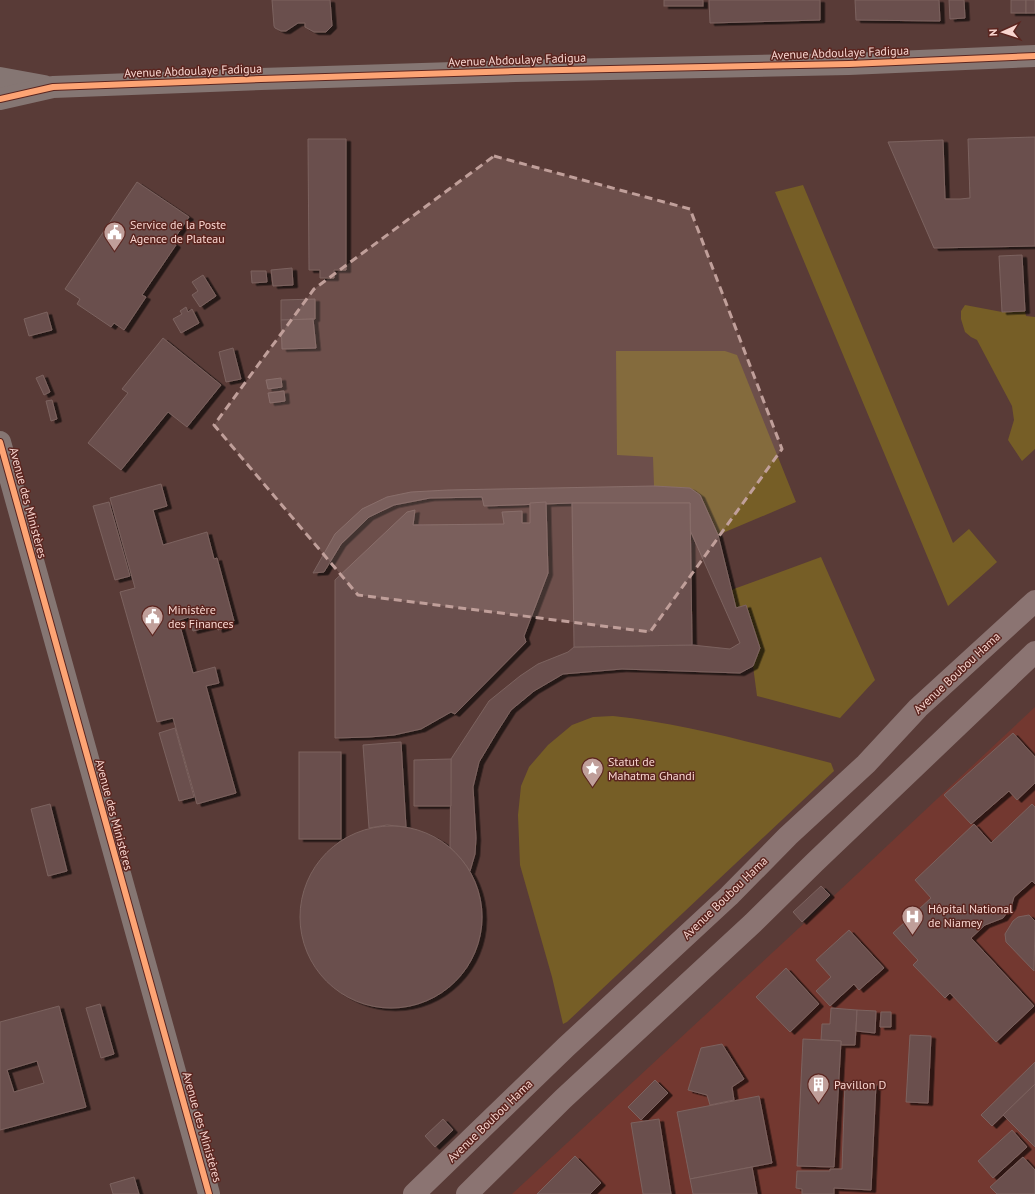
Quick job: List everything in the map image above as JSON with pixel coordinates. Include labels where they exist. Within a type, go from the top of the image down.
[{"type":"main road","name":"Avenue Boubou Hama","points":[[414,1194],[566,1047],[729,896],[788,836],[866,764],[918,708],[1035,602]]},
{"type":"main road","points":[[467,1194],[563,1099],[753,923],[1035,652]]},
{"type":"street","name":"Avenue Abdoulaye Fadigua","points":[[0,99],[53,87],[507,71],[849,64],[1035,56]]},
{"type":"street","name":"Avenue Abdoulaye Fadigua","points":[[0,78],[53,87]]},
{"type":"street","name":"Avenue des Ministères","points":[[0,442],[209,1194]]},
{"type":"highlighted area","points":[[494,156],[690,209],[782,449],[650,632],[358,595],[214,425],[314,289]]},
{"type":"shaded area","points":[[803,185],[953,543],[969,529],[997,562],[948,606],[775,192]]},
{"type":"shaded area","points":[[965,305],[1002,312],[1025,311],[1026,316],[1035,317],[1035,449],[1022,461],[1008,440],[1014,420],[1012,406],[977,340],[965,332],[961,319],[961,311]]},
{"type":"shaded area","points":[[616,351],[725,351],[737,355],[796,502],[718,535],[700,495],[690,488],[654,486],[653,457],[617,455]]},
{"type":"shaded area","points":[[821,557],[875,680],[840,718],[757,696],[753,666],[760,648],[746,606],[736,608],[731,590]]},
{"type":"shaded area","name":"Hôpital National de Niamey","points":[[1035,707],[1035,1194],[512,1194],[839,891]]},
{"type":"shaded area","points":[[613,716],[669,724],[750,742],[831,763],[834,771],[567,1022],[563,1024],[552,977],[520,865],[518,815],[521,786],[529,767],[548,745],[572,725],[593,717]]},
{"type":"building","points":[[272,0],[330,0],[332,26],[326,32],[314,32],[305,27],[305,23],[298,23],[286,31],[281,31],[274,26]]},
{"type":"building","points":[[664,0],[703,0],[703,6],[664,6]]},
{"type":"building","points":[[709,0],[820,0],[820,20],[710,23]]},
{"type":"building","points":[[855,0],[939,0],[940,21],[856,20]]},
{"type":"building","points":[[949,0],[964,0],[965,18],[950,19]]},
{"type":"building","points":[[1011,0],[1026,0],[1026,13],[1011,13]]},
{"type":"building","points":[[1026,0],[1035,0],[1035,13],[1026,13]]},
{"type":"building","points":[[1035,137],[1035,246],[934,248],[888,142],[943,140],[945,199],[960,199],[970,198],[968,139]]},
{"type":"building","points":[[308,139],[346,139],[346,270],[334,270],[334,278],[320,278],[320,270],[309,270]]},
{"type":"building","points":[[137,182],[189,217],[172,242],[176,245],[142,295],[146,297],[124,330],[114,323],[111,327],[77,304],[80,299],[65,289]]},
{"type":"building","points":[[1022,255],[1025,311],[1002,312],[999,256]]},
{"type":"building","points":[[292,268],[293,285],[273,286],[271,270]]},
{"type":"building","points":[[251,271],[266,271],[267,282],[252,283]]},
{"type":"building","points":[[203,275],[216,296],[200,307],[192,295],[198,291],[192,282]]},
{"type":"building","points":[[315,299],[315,319],[281,320],[281,300]]},
{"type":"building","points":[[186,307],[188,312],[192,309],[199,323],[181,333],[173,319],[182,314],[180,311]]},
{"type":"building","points":[[47,312],[52,330],[29,336],[24,319]]},
{"type":"building","points":[[313,319],[316,348],[282,349],[281,320]]},
{"type":"building","points":[[163,338],[221,385],[187,427],[168,412],[121,470],[88,443],[128,393],[122,389]]},
{"type":"building","points":[[233,348],[241,379],[226,382],[219,352]]},
{"type":"building","points":[[43,375],[50,392],[44,395],[36,378]]},
{"type":"building","points":[[281,378],[282,387],[268,389],[266,380]]},
{"type":"building","points":[[284,391],[285,401],[270,403],[268,393]]},
{"type":"building","points":[[52,400],[57,419],[51,421],[46,401]]},
{"type":"building","points":[[161,484],[167,506],[153,510],[163,545],[207,532],[214,559],[217,558],[234,621],[226,623],[227,627],[218,630],[217,625],[193,631],[189,617],[170,623],[171,629],[180,626],[193,673],[215,667],[219,683],[206,686],[236,793],[197,804],[173,718],[157,722],[120,592],[135,588],[110,498]]},
{"type":"building","points":[[654,486],[690,488],[700,495],[718,535],[736,608],[746,605],[760,648],[753,666],[740,673],[622,669],[563,674],[534,691],[511,710],[479,762],[473,787],[476,838],[475,854],[470,871],[450,847],[451,759],[489,701],[520,676],[538,664],[568,652],[574,647],[692,645],[730,649],[740,643],[690,530],[690,503],[572,503],[484,506],[482,497],[430,498],[394,505],[369,517],[341,544],[324,572],[313,573],[335,534],[362,509],[387,497],[411,492],[448,490]]},
{"type":"building","points":[[109,502],[130,576],[115,580],[93,506]]},
{"type":"building","points":[[546,502],[548,573],[524,636],[526,642],[455,714],[451,712],[421,729],[394,735],[335,738],[335,580],[407,512],[415,510],[413,525],[504,524],[502,512],[522,511],[522,523],[530,523],[530,503]]},
{"type":"building","points":[[572,503],[690,503],[692,645],[574,647]]},
{"type":"building","points":[[175,728],[194,797],[179,801],[159,733]]},
{"type":"building","points":[[1013,733],[1035,757],[1035,783],[1017,800],[1009,791],[971,824],[944,795]]},
{"type":"building","points":[[401,742],[406,827],[387,825],[369,828],[363,745]]},
{"type":"building","points":[[299,752],[341,752],[341,839],[299,839]]},
{"type":"building","points":[[451,759],[451,806],[414,806],[414,760]]},
{"type":"building","points":[[50,804],[67,871],[48,876],[31,809]]},
{"type":"building","points":[[1032,804],[1035,807],[1035,884],[1032,881],[1014,897],[1011,907],[1003,918],[985,925],[971,938],[1034,1006],[996,1042],[950,993],[945,998],[913,965],[918,960],[893,933],[931,898],[915,880],[974,824],[991,843]]},
{"type":"building","points":[[391,826],[409,828],[426,833],[449,847],[461,859],[475,882],[480,899],[482,917],[480,935],[475,952],[461,975],[449,987],[426,1001],[409,1006],[391,1008],[373,1006],[356,1001],[333,987],[321,975],[307,952],[302,935],[300,917],[302,899],[307,882],[321,859],[333,847],[356,833],[373,828]]},
{"type":"building","points":[[821,886],[830,895],[802,922],[793,912]]},
{"type":"building","points":[[1029,915],[1035,921],[1034,971],[1006,942],[1005,934],[1013,921],[1018,917]]},
{"type":"building","points":[[849,930],[884,968],[859,990],[854,984],[830,1006],[816,991],[831,977],[816,960]]},
{"type":"building","points":[[786,968],[819,1004],[790,1032],[756,997]]},
{"type":"building","points":[[100,1004],[114,1054],[101,1058],[86,1008]]},
{"type":"building","points":[[59,1006],[86,1107],[0,1130],[0,1022]],"holes":[[[37,1061],[44,1083],[14,1092],[7,1070]]]},
{"type":"building","points":[[831,1008],[857,1010],[855,1045],[841,1045],[841,1041],[821,1040],[822,1024],[830,1024]]},
{"type":"building","points":[[857,1010],[876,1011],[875,1033],[856,1031]]},
{"type":"building","points":[[881,1012],[891,1012],[891,1027],[880,1027]]},
{"type":"building","points":[[910,1035],[931,1036],[928,1103],[906,1102]]},
{"type":"building","name":"Pavillon D","points":[[803,1039],[841,1041],[834,1167],[797,1166]]},
{"type":"building","points":[[722,1044],[744,1079],[732,1087],[734,1100],[710,1105],[707,1095],[688,1090],[701,1048]]},
{"type":"building","points":[[1035,1062],[1035,1084],[992,1126],[981,1115]]},
{"type":"building","points":[[655,1080],[668,1093],[641,1120],[628,1107]]},
{"type":"building","name":"Pavillon D","points":[[845,1082],[876,1084],[871,1190],[834,1188],[834,1194],[802,1194],[802,1189],[796,1188],[797,1171],[830,1171],[830,1169],[842,1169]]},
{"type":"building","points":[[1035,1084],[1035,1147],[1003,1115]]},
{"type":"building","points":[[759,1096],[772,1163],[690,1179],[677,1112]]},
{"type":"building","points":[[443,1119],[453,1130],[435,1147],[425,1136]]},
{"type":"building","points":[[659,1119],[671,1194],[643,1194],[631,1123]]},
{"type":"building","points":[[1012,1130],[1027,1147],[993,1178],[978,1161]]},
{"type":"building","points":[[575,1156],[601,1183],[590,1194],[537,1194]]},
{"type":"building","points":[[1023,1157],[1035,1170],[1035,1194],[997,1194],[990,1187]]},
{"type":"building","points":[[752,1167],[757,1194],[693,1194],[690,1179]]},
{"type":"building","points":[[134,1177],[139,1194],[113,1194],[110,1184]]},
{"type":"cycle path","points":[[0,99],[53,87],[515,71],[849,64],[1035,56]]},
{"type":"cycle path","points":[[0,442],[209,1194]]},
{"type":"place","name":"Service de la Poste Agence de Plateau","points":[[114,252]]},
{"type":"place","name":"Ministère des Finances","points":[[153,636]]},
{"type":"place","name":"Statut de Mahatma Ghandi","points":[[593,788]]},
{"type":"place","name":"Hôpital National de Niamey","points":[[912,936]]},
{"type":"place","name":"Pavillon D","points":[[819,1104]]}]
